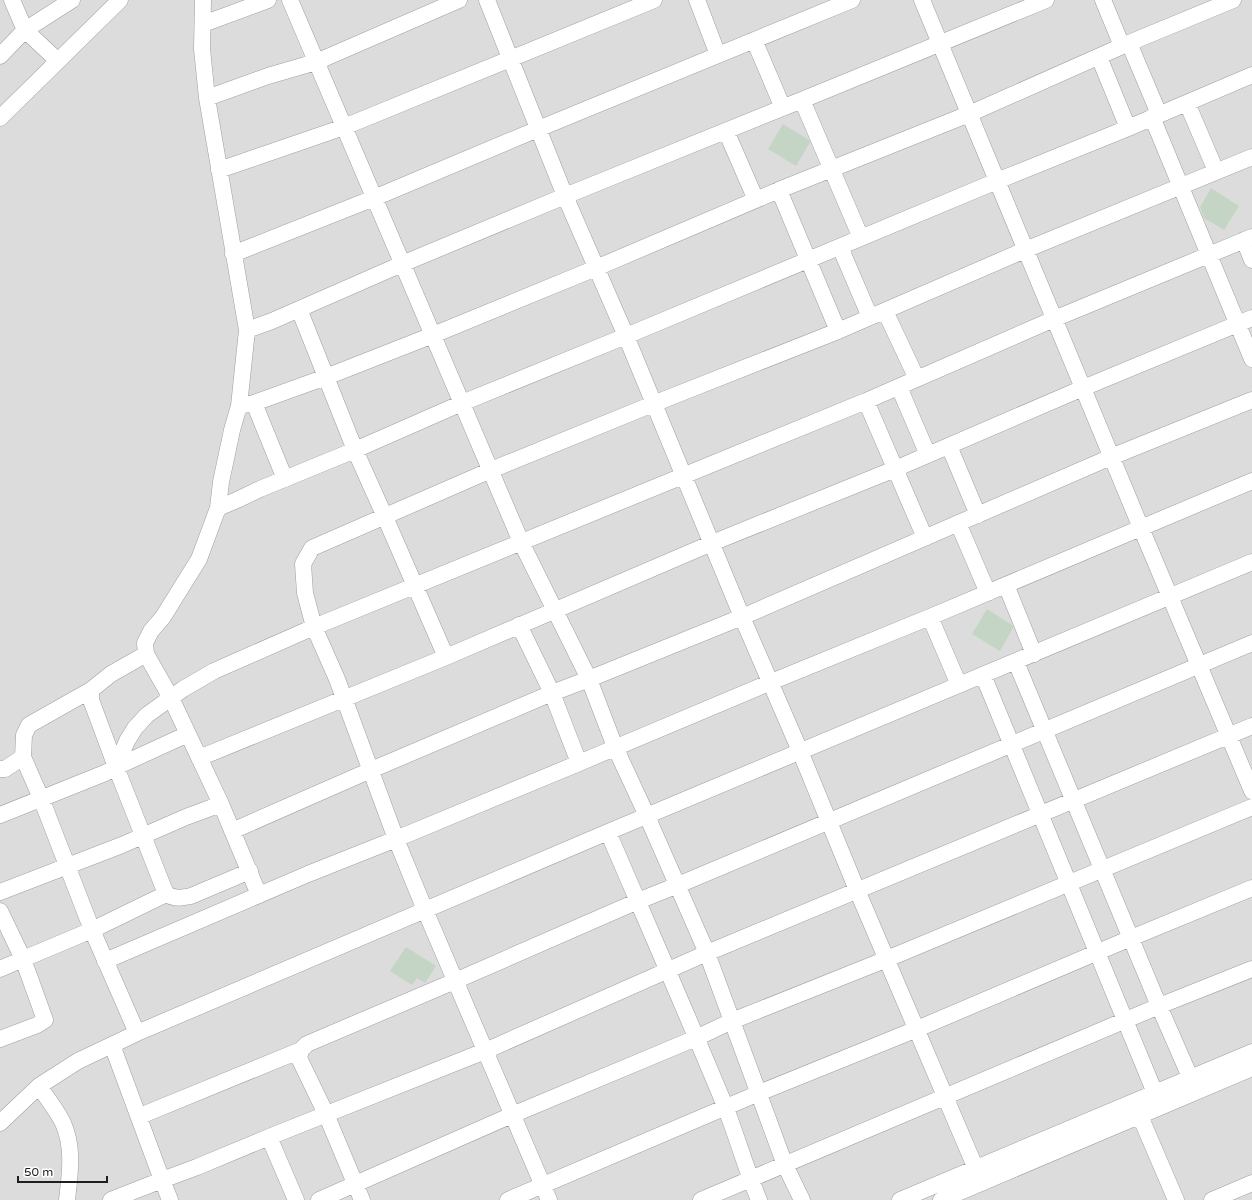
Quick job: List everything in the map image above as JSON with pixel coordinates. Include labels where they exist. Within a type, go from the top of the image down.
[{"type":"street","points":[[12,0],[25,30],[58,61]]},
{"type":"street","points":[[0,56],[25,30],[72,0]]},
{"type":"street","points":[[0,118],[120,0]]},
{"type":"street","points":[[204,0],[202,49],[207,98],[247,330],[247,405],[285,479]]},
{"type":"street","points":[[203,24],[268,0]]},
{"type":"street","points":[[290,0],[521,542],[589,680],[615,747],[678,885],[707,953],[785,1165],[802,1200]]},
{"type":"street","points":[[207,98],[268,76],[316,62],[459,0]]},
{"type":"street","points":[[487,0],[565,196],[626,336],[742,617],[771,682],[857,890],[979,1175]]},
{"type":"street","points":[[219,170],[344,127],[654,0]]},
{"type":"street","points":[[697,0],[718,54]]},
{"type":"street","points":[[233,254],[374,198],[718,54],[852,0]]},
{"type":"street","points":[[922,0],[1252,791]]},
{"type":"street","points":[[247,330],[272,321],[402,264],[565,196],[1046,0]]},
{"type":"street","points":[[1103,0],[1125,44],[1156,116],[1208,255],[1252,359]]},
{"type":"street","points":[[260,895],[221,804],[171,698],[146,654],[145,643],[151,631],[163,617],[199,559],[218,508],[221,482],[232,430],[247,405],[326,378],[433,335],[596,268],[779,190],[970,114],[1125,44],[1233,0]]},
{"type":"street","points":[[754,40],[783,108]]},
{"type":"street","points":[[1099,57],[1128,128]]},
{"type":"street","points":[[218,508],[462,403],[1128,128],[1252,74]]},
{"type":"street","points":[[802,100],[861,238]]},
{"type":"street","points":[[1187,103],[1216,172]]},
{"type":"street","points":[[726,131],[756,200]]},
{"type":"street","points":[[549,1200],[425,910],[396,839],[344,699],[314,627],[305,593],[303,564],[312,548],[341,534],[386,517],[490,470],[838,331],[1025,250],[1252,157]]},
{"type":"street","points":[[779,190],[838,331]]},
{"type":"street","points":[[116,767],[127,741],[135,728],[147,715],[182,689],[214,671],[314,627],[866,401],[1054,319],[1248,239],[1252,260]]},
{"type":"street","points":[[840,247],[870,317]]},
{"type":"street","points":[[299,309],[355,450],[386,517],[446,657]]},
{"type":"street","points":[[885,311],[917,379]]},
{"type":"street","points":[[199,758],[446,657],[712,543],[895,469],[1083,388],[1252,318]]},
{"type":"street","points":[[899,387],[928,455]]},
{"type":"street","points":[[232,831],[552,693],[589,680],[742,617],[958,523],[1252,400]]},
{"type":"street","points":[[866,401],[925,538]]},
{"type":"street","points":[[949,446],[978,515]]},
{"type":"street","points":[[106,961],[260,895],[579,764],[615,747],[988,593],[1252,481]]},
{"type":"street","points":[[958,523],[988,593]]},
{"type":"street","points":[[0,1123],[39,1086],[78,1061],[137,1033],[608,832],[1252,562]]},
{"type":"street","points":[[1006,585],[1034,654]]},
{"type":"street","points":[[930,617],[959,685]]},
{"type":"street","points":[[519,625],[552,693],[579,764]]},
{"type":"street","points":[[140,1116],[301,1050],[307,1044],[638,901],[1252,643]]},
{"type":"street","points":[[137,1033],[92,930],[68,865],[23,757],[24,735],[29,725],[91,690],[111,674],[146,654]]},
{"type":"street","points":[[1016,662],[1190,1077]]},
{"type":"street","points":[[982,675],[1155,1093]]},
{"type":"street","points":[[91,690],[91,700],[166,894],[172,898],[191,896],[250,871]]},
{"type":"street","points":[[111,1200],[485,1051],[707,953],[1252,726]]},
{"type":"street","points":[[0,815],[105,773],[188,734]]},
{"type":"street","points":[[0,769],[5,768],[23,757]]},
{"type":"street","points":[[0,892],[221,804]]},
{"type":"street","points":[[319,1200],[512,1114],[696,1038],[732,1021],[887,959],[1252,807]]},
{"type":"street","points":[[608,832],[668,970],[725,1108],[759,1200]]},
{"type":"street","points":[[508,1200],[759,1093],[917,1029],[1252,888]]},
{"type":"street","points":[[0,969],[92,930],[166,894]]},
{"type":"street","points":[[0,911],[23,959],[45,1020],[0,1039]]},
{"type":"street","points":[[701,1200],[1159,1006],[1252,969]]},
{"type":"street","points":[[112,1045],[140,1116],[170,1200]]},
{"type":"street","points":[[301,1050],[299,1058],[326,1114],[362,1200]]},
{"type":"street","points":[[941,1200],[958,1197],[979,1175],[1190,1077],[1252,1052]]},
{"type":"street","points":[[900,1200],[979,1175],[1140,1116],[1252,1068]]},
{"type":"street","points":[[39,1086],[63,1122],[70,1143],[71,1171],[67,1200]]},
{"type":"street","points":[[1140,1116],[1176,1200]]},
{"type":"street","points":[[269,1137],[296,1200]]},
{"type":"street","points":[[1212,1200],[1235,1196],[1252,1183]]},
{"type":"shaded area","points":[[0,0],[1252,0],[1252,1200],[0,1200]]},
{"type":"building","points":[[783,124],[810,142],[796,166],[768,149]]},
{"type":"building","points":[[1211,188],[1239,206],[1224,230],[1204,218],[1200,207]]},
{"type":"building","points":[[987,609],[1012,625],[1013,628],[1000,651],[972,634]]},
{"type":"building","points":[[406,947],[436,966],[425,983],[417,978],[412,985],[390,971]]}]
